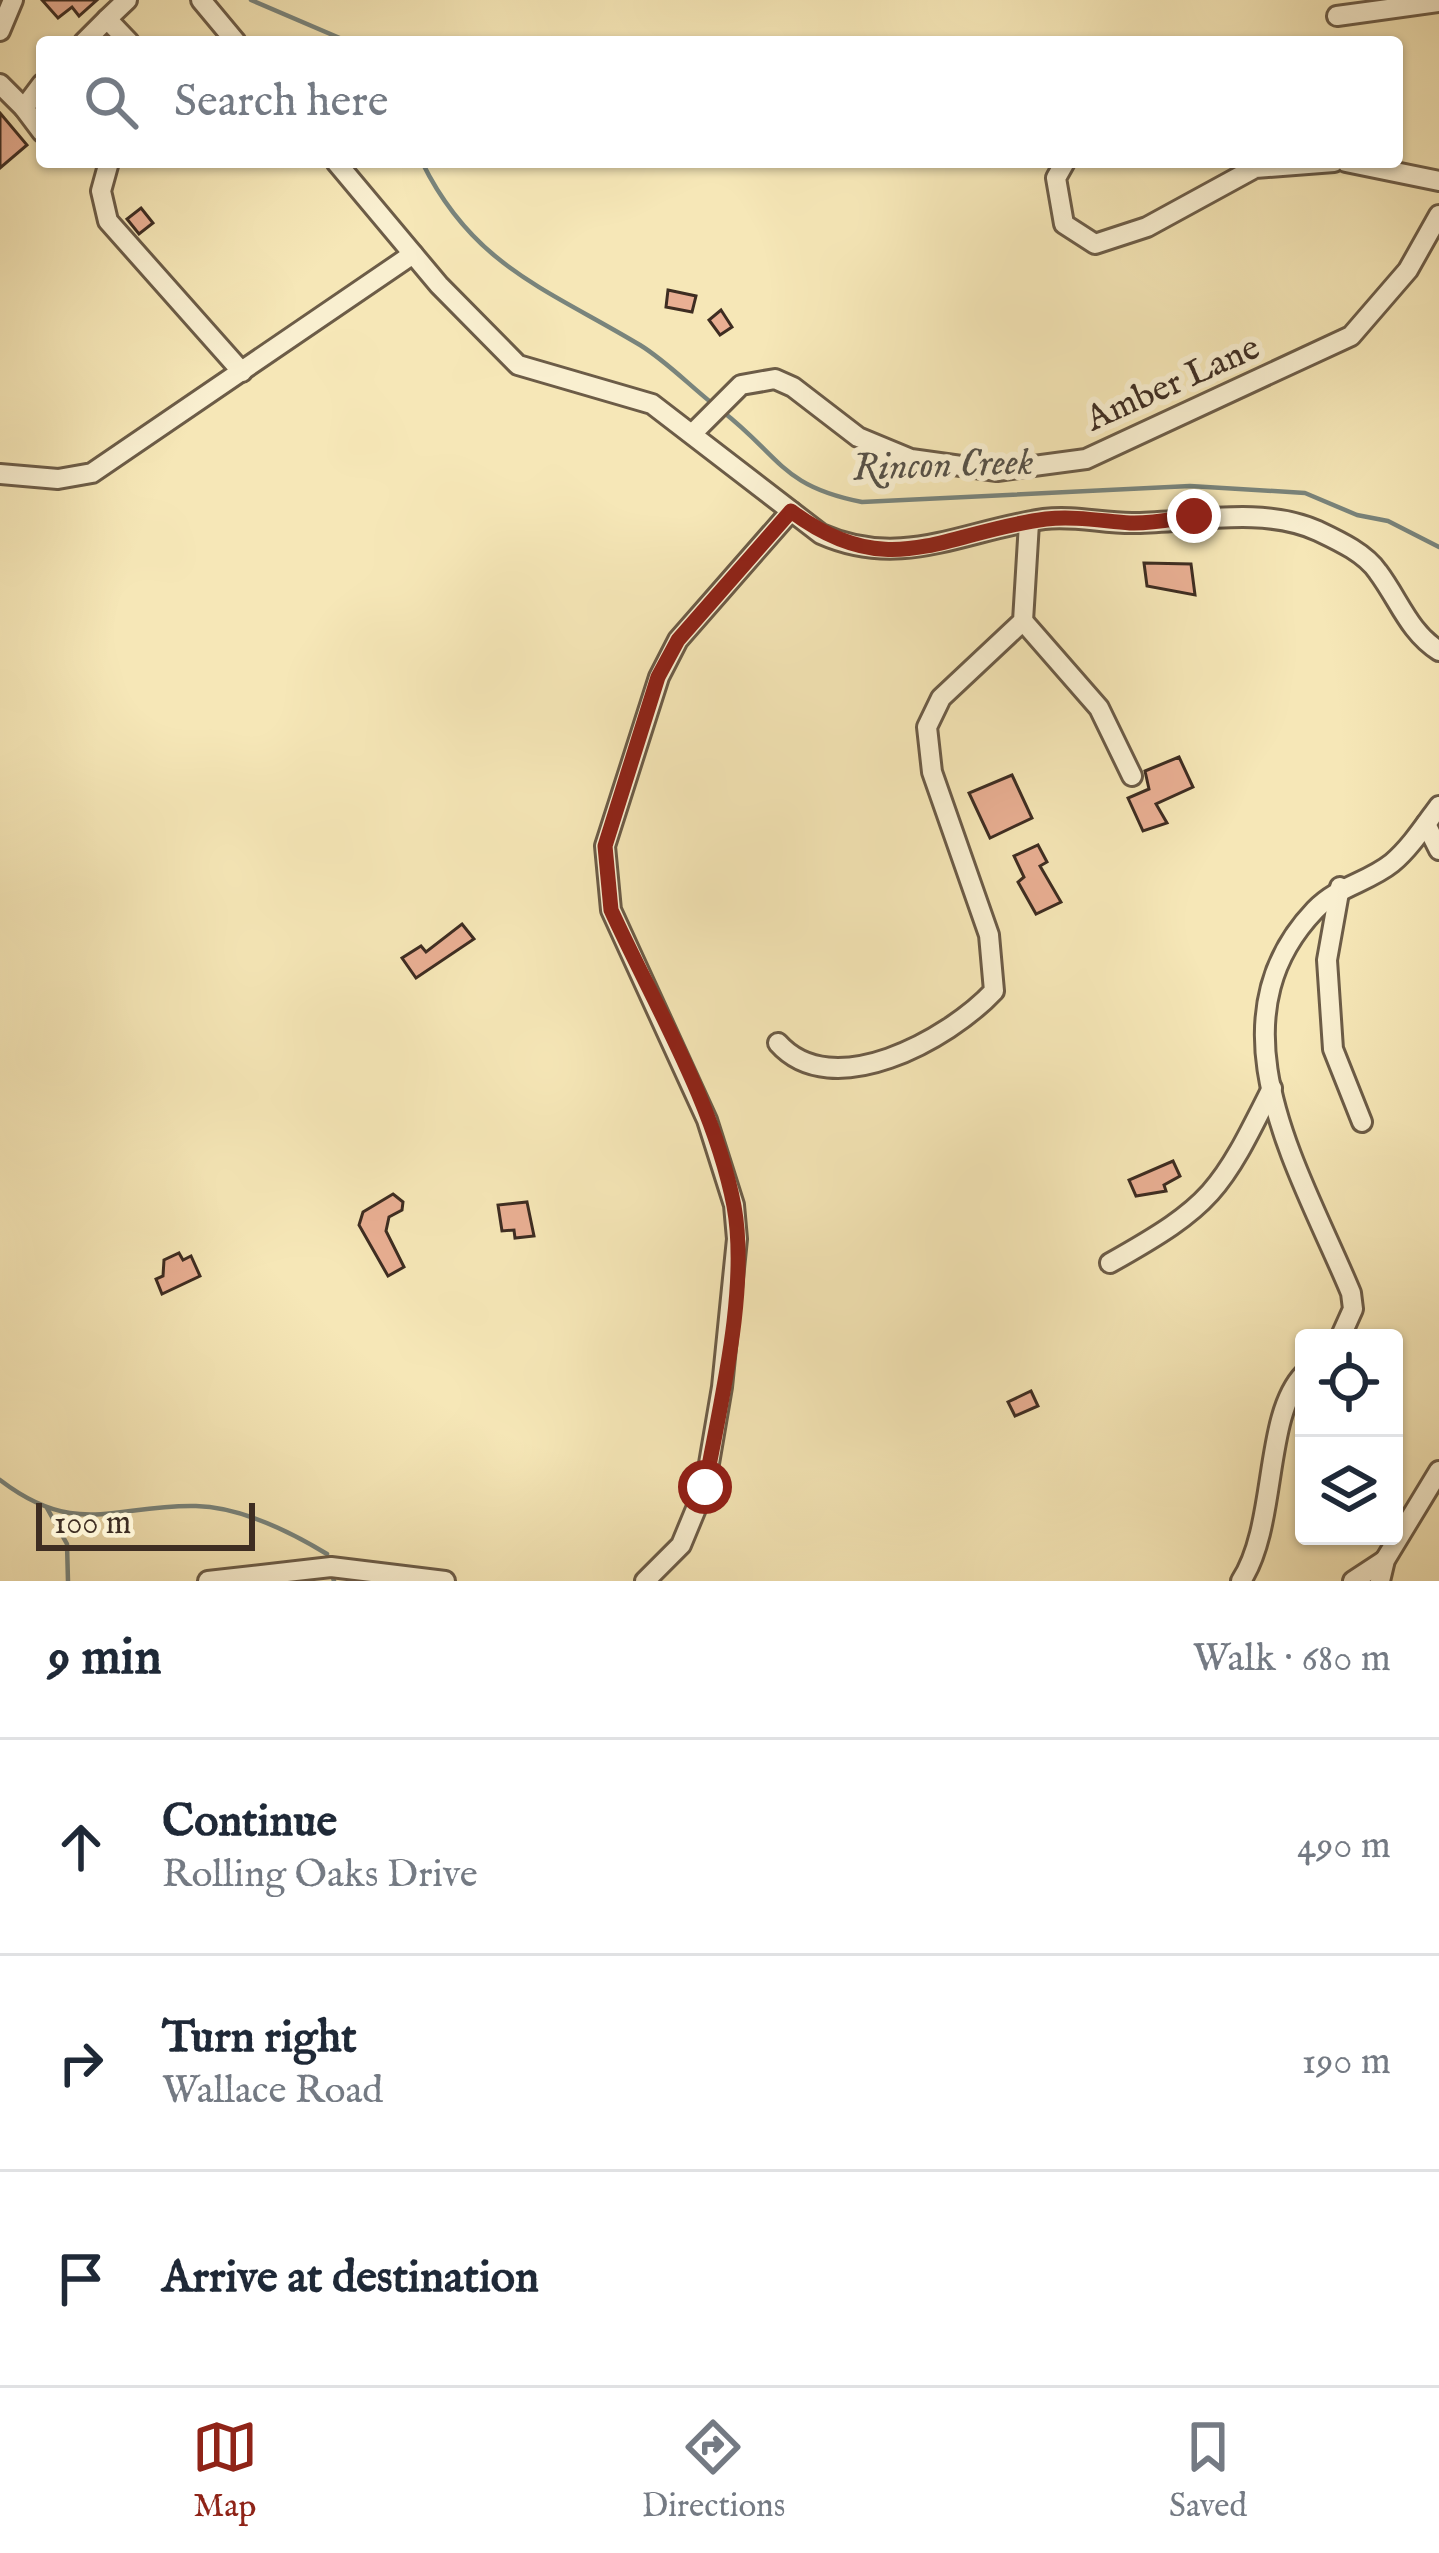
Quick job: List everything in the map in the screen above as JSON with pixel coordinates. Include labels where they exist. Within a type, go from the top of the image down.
[{"type":"street","points":[[0,31],[13,0]]},
{"type":"street","points":[[90,36],[127,0]]},
{"type":"street","points":[[201,0],[231,36]]},
{"type":"street","points":[[1337,16],[1439,2]]},
{"type":"street","points":[[107,19],[123,36]]},
{"type":"street","points":[[0,84],[36,124]]},
{"type":"street","points":[[24,108],[36,92]]},
{"type":"street","points":[[100,168],[102,200],[114,230],[242,372]]},
{"type":"street","points":[[341,168],[413,254],[518,365],[652,404],[821,533],[873,550],[941,547],[1029,523],[1084,518],[1135,523],[1194,516],[1300,524],[1356,551],[1377,569],[1402,614],[1439,652]]},
{"type":"street","points":[[1062,168],[1056,178],[1064,224],[1095,244],[1148,227],[1255,168]]},
{"type":"street","points":[[1374,168],[1439,182]]},
{"type":"street","name":"Amber Lane","points":[[693,433],[749,382],[775,380],[873,445],[934,464],[1026,470],[1086,459],[1351,336],[1408,270],[1439,215]]},
{"type":"street","points":[[0,474],[58,479],[92,472],[413,254]]},
{"type":"street","points":[[645,1581],[672,1573],[705,1487],[734,1296],[736,1232],[734,1204],[707,1120],[611,910],[605,846],[658,677],[678,640],[791,511]]},
{"type":"street","points":[[778,1043],[794,1062],[842,1072],[965,1022],[994,991],[989,935],[932,772],[927,727],[941,698],[1023,621],[1029,523]]},
{"type":"street","points":[[1023,621],[1099,708],[1132,776]]},
{"type":"street","points":[[1344,1329],[1353,1310],[1351,1293],[1278,1117],[1261,1039],[1272,971],[1285,944],[1340,886],[1392,862],[1439,806]]},
{"type":"street","points":[[1426,824],[1439,850]]},
{"type":"street","points":[[1340,886],[1327,960],[1333,1049],[1362,1122]]},
{"type":"street","points":[[1111,1263],[1184,1222],[1216,1193],[1272,1088]]},
{"type":"street","points":[[1241,1581],[1258,1556],[1285,1410],[1295,1391]]},
{"type":"street","points":[[1379,1581],[1385,1560],[1439,1471]]},
{"type":"street","points":[[1353,1581],[1385,1560]]},
{"type":"street","points":[[208,1581],[331,1567],[445,1581]]},
{"type":"building","points":[[42,0],[97,0],[79,16],[72,7],[58,18]]},
{"type":"building","points":[[0,113],[27,145],[0,168]]},
{"type":"building","points":[[141,208],[153,223],[139,234],[127,219]]},
{"type":"building","points":[[668,290],[696,296],[692,312],[666,307]]},
{"type":"building","points":[[721,310],[732,327],[720,335],[709,320]]},
{"type":"building","points":[[1144,563],[1191,564],[1195,595],[1147,586]]},
{"type":"building","points":[[1179,757],[1193,787],[1156,804],[1167,823],[1143,831],[1128,798],[1149,789],[1145,771]]},
{"type":"building","points":[[1012,775],[1032,818],[990,838],[969,793]]},
{"type":"building","points":[[1038,845],[1047,862],[1040,866],[1061,902],[1036,914],[1018,882],[1024,877],[1014,856]]},
{"type":"building","points":[[462,924],[474,939],[416,978],[402,958],[421,946],[426,952]]},
{"type":"building","points":[[1173,1161],[1180,1176],[1164,1185],[1166,1191],[1136,1196],[1129,1180]]},
{"type":"building","points":[[393,1194],[403,1202],[402,1210],[389,1217],[386,1231],[404,1267],[388,1276],[359,1225],[363,1212]]},
{"type":"building","points":[[527,1202],[534,1236],[515,1238],[514,1230],[502,1231],[498,1205]]},
{"type":"building","points":[[179,1253],[183,1260],[191,1256],[200,1276],[162,1294],[156,1279],[163,1276],[164,1260]]},
{"type":"building","points":[[1031,1391],[1038,1406],[1015,1416],[1008,1402]]},
{"type":"waterway","name":"Rincon Creek","points":[[251,0],[335,36]]},
{"type":"waterway","name":"Rincon Creek","points":[[425,168],[464,227],[489,251],[515,272],[650,351],[713,404]]},
{"type":"waterway","name":"Rincon Creek","points":[[722,411],[798,478],[814,488],[862,502],[1190,486],[1305,493],[1357,515],[1388,521],[1439,547]]},
{"type":"waterway","points":[[0,1480],[27,1498],[74,1514],[213,1507],[281,1529],[327,1554]]},
{"type":"waterway","points":[[47,1508],[67,1544],[68,1581]]},
{"type":"route","points":[[705,1487],[734,1296],[734,1204],[707,1120],[611,910],[604,876],[609,825],[658,677],[678,640],[791,511],[848,546],[873,550],[941,547],[1046,519],[1135,523],[1194,516]]}]
